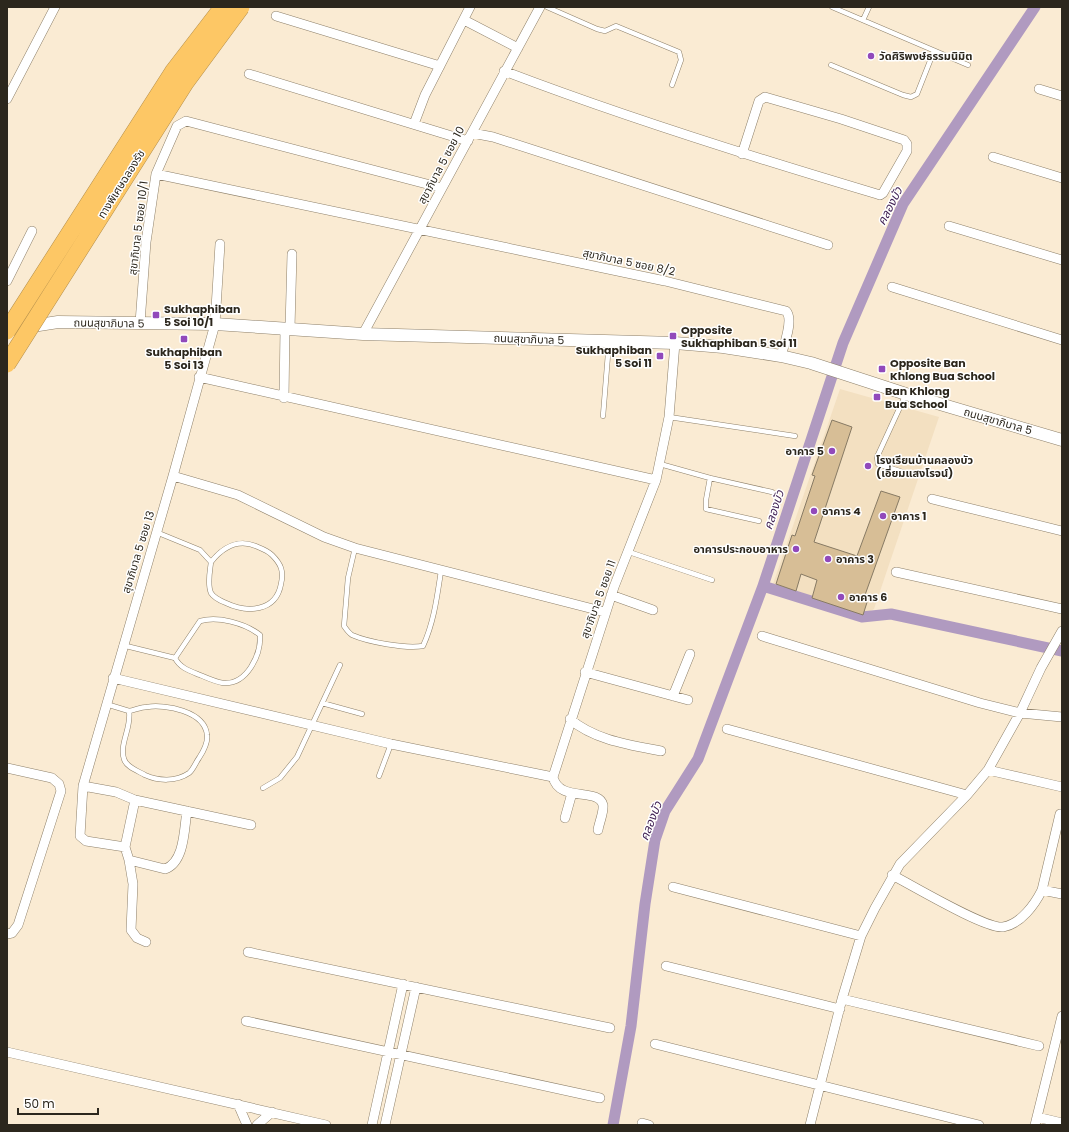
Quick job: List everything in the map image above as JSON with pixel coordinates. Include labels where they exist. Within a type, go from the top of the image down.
[{"type":"highway","name":"ทางพิเศษฉลองรัช","points":[[7,330],[172,72],[223,7]]},
{"type":"highway","name":"ทางพิเศษฉลองรัช","points":[[7,364],[185,83],[241,7]]},
{"type":"street","points":[[7,99],[55,7]]},
{"type":"street","points":[[414,124],[425,95],[470,7]]},
{"type":"street","name":"สุขาภิบาล 5 ซอย 10","points":[[363,334],[540,7]]},
{"type":"street","points":[[276,16],[440,66]]},
{"type":"street","points":[[464,20],[518,48]]},
{"type":"street","points":[[504,71],[563,93],[742,154],[880,195],[907,151],[907,146],[904,140],[841,119],[765,97],[759,101],[742,154]]},
{"type":"street","points":[[249,74],[414,124],[470,137],[493,137],[828,245]]},
{"type":"street","points":[[1039,89],[1062,96]]},
{"type":"street","name":"สุขาภิบาล 5 ซอย 10/1","points":[[140,323],[146,242],[156,174],[177,126],[186,120],[442,188]]},
{"type":"street","points":[[993,157],[1062,178]]},
{"type":"street","name":"สุขาภิบาล 5 ซอย 8/2","points":[[156,174],[665,281],[786,311],[790,316],[782,356]]},
{"type":"street","points":[[949,226],[1062,260]]},
{"type":"street","points":[[7,281],[32,231]]},
{"type":"street","name":"สุขาภิบาล 5 ซอย 13","points":[[125,847],[86,841],[80,836],[83,786],[122,645],[173,476],[199,377],[215,324],[220,244]]},
{"type":"street","points":[[284,398],[292,254]]},
{"type":"street","points":[[892,287],[1062,340]]},
{"type":"street","name":"ถนนสุขาภิบาล 5","points":[[7,330],[58,322],[215,324],[363,334],[675,343],[723,347],[782,356],[811,363],[906,394],[1062,440]]},
{"type":"street","name":"สุขาภิบาล 5 ซอย 11","points":[[553,777],[605,612],[656,480],[669,417],[675,343]]},
{"type":"street","points":[[199,377],[284,398],[656,480]]},
{"type":"street","points":[[173,476],[238,495],[324,537],[355,548],[605,612]]},
{"type":"street","points":[[932,498],[1062,531]]},
{"type":"street","points":[[896,572],[1062,609]]},
{"type":"street","points":[[611,595],[654,610]]},
{"type":"street","points":[[810,1125],[819,1084],[861,936],[892,875],[900,864],[967,795],[988,770],[1020,713],[1041,668],[1062,631]]},
{"type":"street","points":[[762,636],[980,703],[1020,713],[1062,717]]},
{"type":"street","points":[[673,696],[690,654]]},
{"type":"street","points":[[585,672],[688,700]]},
{"type":"street","points":[[113,678],[391,744],[553,777],[558,788],[572,793],[591,796],[600,801],[603,806],[598,830]]},
{"type":"street","points":[[570,720],[580,728],[592,734],[630,745],[661,751]]},
{"type":"street","points":[[727,729],[967,795]]},
{"type":"street","points":[[7,768],[52,778],[59,784],[61,791],[18,925],[12,933],[7,934]]},
{"type":"street","points":[[988,770],[1062,787]]},
{"type":"street","points":[[83,786],[116,792],[136,800],[251,825]]},
{"type":"street","points":[[565,818],[572,793]]},
{"type":"street","points":[[136,800],[125,847],[133,884],[131,930],[137,938],[146,942]]},
{"type":"street","points":[[129,860],[166,868],[177,861],[187,811]]},
{"type":"street","points":[[892,875],[968,915],[994,926],[1003,927],[1016,922],[1037,901],[1042,890],[1060,814]]},
{"type":"street","points":[[673,887],[861,936]]},
{"type":"street","points":[[1042,890],[1062,894]]},
{"type":"street","points":[[248,952],[610,1028]]},
{"type":"street","points":[[666,966],[840,1009]]},
{"type":"street","points":[[372,1125],[403,984]]},
{"type":"street","points":[[385,1125],[416,987]]},
{"type":"street","points":[[842,999],[1039,1046]]},
{"type":"street","points":[[1062,1016],[1036,1121],[1062,1123]]},
{"type":"street","points":[[246,1021],[600,1098]]},
{"type":"street","points":[[655,1044],[979,1125]]},
{"type":"street","points":[[7,1052],[326,1125]]},
{"type":"street","points":[[238,1104],[247,1125]]},
{"type":"street","points":[[257,1125],[272,1112]]},
{"type":"lane","points":[[546,7],[597,29],[605,31],[616,26],[679,52],[681,60],[672,86]]},
{"type":"lane","points":[[832,7],[968,66]]},
{"type":"lane","points":[[863,20],[869,7]]},
{"type":"lane","points":[[831,65],[911,97],[917,94],[934,51]]},
{"type":"lane","points":[[603,416],[609,342]]},
{"type":"lane","points":[[906,394],[877,457],[878,464],[909,474]]},
{"type":"lane","points":[[669,417],[795,436]]},
{"type":"lane","points":[[660,464],[710,478],[772,492]]},
{"type":"lane","points":[[710,478],[706,509],[759,521]]},
{"type":"lane","points":[[156,532],[200,550],[211,562],[209,579],[211,593],[218,600],[237,608],[259,609],[271,604],[280,592],[283,576],[281,564],[270,552],[253,545],[236,543],[217,555],[211,562]]},
{"type":"lane","points":[[355,548],[348,578],[344,626],[351,635],[412,648],[423,646],[429,634],[434,614],[441,571]]},
{"type":"lane","points":[[629,552],[712,580]]},
{"type":"lane","points":[[211,618],[217,619],[250,628],[260,635],[261,646],[254,662],[240,680],[223,683],[208,678],[178,665],[175,658],[200,620],[211,618]]},
{"type":"lane","points":[[122,645],[175,658]]},
{"type":"lane","points":[[263,788],[280,778],[290,768],[312,726],[340,665]]},
{"type":"lane","points":[[322,703],[362,714]]},
{"type":"lane","points":[[106,704],[129,711],[146,706],[177,708],[192,715],[203,724],[207,736],[203,752],[190,772],[178,778],[163,780],[152,778],[134,769],[124,761],[122,752],[130,720],[129,711]]},
{"type":"lane","points":[[380,776],[391,744]]},
{"type":"shaded area","name":"โรงเรียนบ้านคลองบัว (เอี่ยมแสงโรจน์)","points":[[840,389],[939,417],[874,609],[863,615],[773,584]]},
{"type":"building","points":[[832,420],[852,427],[814,542],[857,556],[881,491],[900,497],[865,595],[869,596],[863,615],[812,598],[817,580],[801,574],[796,591],[776,584],[792,535],[795,536],[815,476],[812,475]]},
{"type":"waterway","name":"คลองบัว","points":[[613,1125],[631,1026],[645,904],[655,840],[665,811],[698,759],[763,586],[843,343],[903,204],[1035,7]]},
{"type":"waterway","points":[[763,586],[862,617],[891,614],[1062,651]]},
{"type":"place","name":"วัดศิริพงษ์ธรรมนิมิต","points":[[871,56]]},
{"type":"place","name":"Sukhaphiban 5 Soi 10/1","points":[[156,315]]},
{"type":"place","name":"Opposite Sukhaphiban 5 Soi 11","points":[[673,336]]},
{"type":"place","name":"Sukhaphiban 5 Soi 13","points":[[184,339]]},
{"type":"place","name":"Sukhaphiban 5 Soi 11","points":[[660,356]]},
{"type":"place","name":"Opposite Ban Khlong Bua School","points":[[882,369]]},
{"type":"place","name":"Ban Khlong Bua School","points":[[877,397]]},
{"type":"place","name":"อาคาร 5","points":[[832,451]]},
{"type":"place","name":"โรงเรียนบ้านคลองบัว (เอี่ยมแสงโรจน์)","points":[[868,466]]},
{"type":"place","name":"อาคาร 4","points":[[814,511]]},
{"type":"place","name":"อาคาร 1","points":[[883,516]]},
{"type":"place","name":"อาคารประกอบอาหาร","points":[[796,549]]},
{"type":"place","name":"อาคาร 3","points":[[828,559]]},
{"type":"place","name":"อาคาร 6","points":[[841,597]]}]
